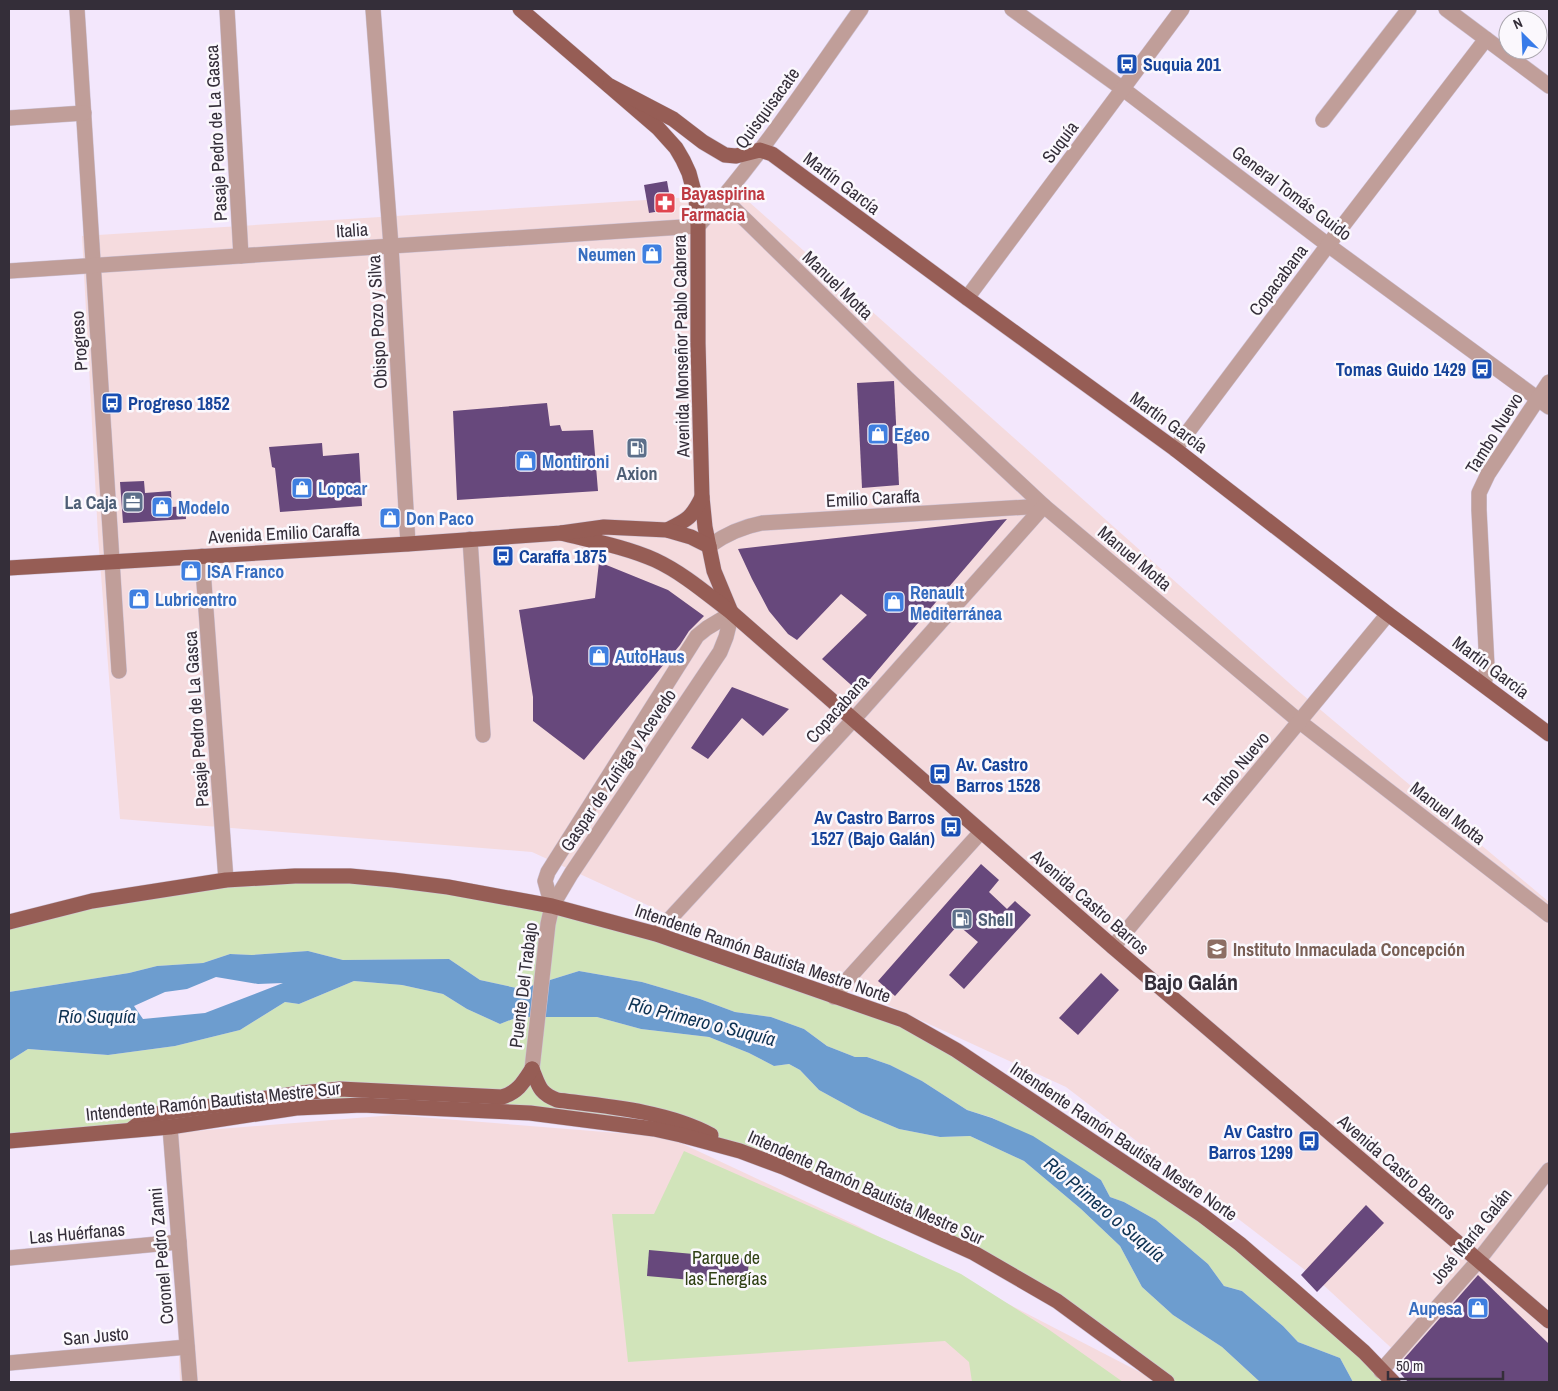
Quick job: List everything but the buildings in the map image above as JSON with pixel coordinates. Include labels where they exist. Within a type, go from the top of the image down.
[{"type":"main road","name":"Avenida Monseñor Pablo Cabrera","points":[[520,9],[658,128],[676,148],[693,184],[698,226],[698,343],[702,497],[708,546]]},
{"type":"main road","points":[[610,86],[673,119],[703,142],[726,155],[736,156],[760,150]]},
{"type":"main road","name":"Martín García","points":[[760,150],[772,154],[1175,449],[1388,614],[1549,734]]},
{"type":"main road","points":[[667,530],[687,520],[695,511],[702,497]]},
{"type":"main road","name":"Avenida Emilio Caraffa","points":[[9,568],[408,544],[562,533],[604,527],[667,530],[690,537],[708,546]]},
{"type":"main road","name":"Avenida Emilio Caraffa","points":[[562,533],[624,548],[656,560],[687,579],[732,613]]},
{"type":"main road","name":"Avenida Castro Barros","points":[[708,546],[714,571],[732,613],[1113,948],[1549,1321]]},
{"type":"main road","name":"Intendente Ramón Bautista Mestre Norte","points":[[9,922],[92,901],[226,880],[295,876],[350,876],[448,887],[552,906],[656,934],[834,998],[903,1020],[932,1036],[1202,1215],[1276,1274],[1364,1352],[1393,1382]]},
{"type":"main road","points":[[132,1129],[146,1118],[156,1114],[302,1093],[340,1090],[502,1097],[513,1093],[531,1074],[546,1095],[557,1100],[635,1111],[684,1124],[707,1133],[740,1151]]},
{"type":"main road","name":"Intendente Ramón Bautista Mestre Sur","points":[[9,1141],[170,1126],[296,1108],[362,1105],[530,1113],[654,1129],[740,1151],[783,1167],[974,1253],[1057,1301],[1154,1377],[1167,1382]]},
{"type":"street","name":"Progreso","points":[[77,9],[119,671]]},
{"type":"street","name":"Pasaje Pedro de La Gasca","points":[[227,9],[241,256]]},
{"type":"street","name":"Obispo Pozo y Silva","points":[[373,9],[391,246],[408,544]]},
{"type":"street","name":"Quisquisacate","points":[[698,226],[723,198],[760,150],[861,9]]},
{"type":"street","name":"General Tomás Guido","points":[[1012,9],[1123,89],[1328,245],[1543,403]]},
{"type":"street","name":"Suquía","points":[[967,298],[1182,9]]},
{"type":"street","points":[[1323,120],[1409,9]]},
{"type":"street","points":[[1446,9],[1549,86]]},
{"type":"street","name":"Copacabana","points":[[1175,449],[1486,39]]},
{"type":"street","points":[[9,118],[84,113]]},
{"type":"street","name":"Manuel Motta","points":[[723,198],[908,379],[1044,506],[1300,722],[1549,915]]},
{"type":"street","name":"Italia","points":[[9,271],[698,226]]},
{"type":"street","name":"Tambo Nuevo","points":[[1484,685],[1486,667],[1479,493],[1488,474],[1543,403],[1549,382]]},
{"type":"street","name":"Copacabana","points":[[656,934],[853,720],[1044,506]]},
{"type":"street","name":"Emilio Caraffa","points":[[708,546],[730,532],[762,523],[1044,506]]},
{"type":"street","points":[[470,539],[483,735]]},
{"type":"street","name":"Pasaje Pedro de La Gasca","points":[[202,556],[226,880]]},
{"type":"street","name":"Gaspar de Zuñiga y Acevedo","points":[[552,906],[571,874],[720,652],[732,613]]},
{"type":"street","name":"Gaspar de Zuñiga y Acevedo","points":[[552,906],[545,881],[548,872],[697,636],[732,613]]},
{"type":"street","name":"Tambo Nuevo","points":[[1113,948],[1388,614]]},
{"type":"street","points":[[834,998],[846,980],[980,832]]},
{"type":"street","name":"Puente Del Trabajo","points":[[531,1074],[548,924],[552,906]]},
{"type":"street","name":"Coronel Pedro Zanni","points":[[170,1126],[190,1382]]},
{"type":"street","name":"José María Galán","points":[[1381,1371],[1478,1261],[1549,1170]]},
{"type":"street","name":"Las Huérfanas","points":[[9,1258],[179,1242]]},
{"type":"street","name":"San Justo","points":[[9,1363],[187,1347]]},
{"type":"shaded area","points":[[740,194],[1297,690],[1549,902],[1549,1382],[1428,1382],[1318,1280],[1066,1087],[879,1001],[780,966],[532,852],[120,819],[98,536],[82,236]]},
{"type":"shaded area","points":[[394,1115],[668,1137],[856,1225],[1159,1382],[180,1382],[170,1133]]},
{"type":"green space","points":[[295,876],[552,906],[887,1015],[1202,1215],[1393,1382],[1353,1382],[1340,1358],[1298,1342],[1283,1326],[1242,1291],[1224,1286],[1208,1264],[1156,1220],[1124,1202],[1110,1197],[1101,1180],[993,1118],[967,1110],[922,1081],[890,1065],[867,1057],[855,1057],[827,1046],[804,1029],[771,1017],[735,1012],[700,999],[642,982],[579,971],[521,989],[480,980],[449,959],[343,960],[308,951],[252,955],[230,954],[203,963],[157,966],[129,973],[9,992],[9,922],[92,901]]},
{"type":"green space","points":[[354,981],[402,985],[443,994],[467,1009],[500,1024],[518,1017],[597,1017],[641,1029],[709,1037],[749,1053],[774,1066],[789,1064],[800,1070],[819,1090],[861,1113],[899,1129],[940,1137],[970,1136],[1024,1161],[1081,1209],[1120,1246],[1142,1287],[1173,1315],[1222,1347],[1260,1382],[1167,1382],[1057,1301],[783,1167],[654,1129],[362,1105],[9,1141],[9,1061],[28,1049],[108,1055],[175,1046],[240,1030],[285,1002],[299,1004]]},
{"type":"green space","name":"Parque de las Energías","points":[[684,1151],[961,1274],[1048,1329],[1123,1382],[972,1382],[969,1362],[945,1341],[628,1362],[612,1214],[654,1214]]},
{"type":"water","name":"Río Suquía","points":[[308,951],[343,960],[449,959],[480,980],[521,989],[579,971],[642,982],[700,999],[735,1012],[771,1017],[804,1029],[827,1046],[855,1057],[867,1057],[890,1065],[922,1081],[967,1110],[992,1118],[1033,1136],[1101,1180],[1110,1197],[1124,1202],[1156,1220],[1208,1264],[1224,1286],[1242,1291],[1283,1326],[1298,1342],[1340,1358],[1353,1382],[1260,1382],[1222,1347],[1173,1315],[1142,1287],[1120,1246],[1081,1209],[1024,1161],[970,1136],[940,1137],[899,1129],[861,1113],[819,1090],[800,1070],[789,1064],[774,1066],[749,1053],[709,1037],[641,1029],[597,1017],[518,1017],[500,1024],[467,1009],[443,994],[402,985],[354,981],[299,1004],[285,1002],[240,1030],[175,1046],[108,1055],[28,1049],[9,1061],[9,992],[129,973],[157,966],[203,963],[230,954],[252,955]],"holes":[[[216,977],[258,984],[283,983],[205,1013],[143,1019],[134,1006],[165,992],[187,989]]]},
{"type":"place","name":"Suquia 201","points":[[1127,64]]},
{"type":"place","name":"Bayaspirina Farmacia","points":[[665,203]]},
{"type":"place","name":"Neumen","points":[[652,254]]},
{"type":"place","name":"Tomas Guido 1429","points":[[1482,369]]},
{"type":"place","name":"Progreso 1852","points":[[112,403]]},
{"type":"place","name":"Egeo","points":[[878,434]]},
{"type":"place","name":"Axion","points":[[637,448]]},
{"type":"place","name":"Montironi","points":[[526,461]]},
{"type":"place","name":"Lopcar","points":[[302,488]]},
{"type":"place","name":"La Caja","points":[[133,502]]},
{"type":"place","name":"Modelo","points":[[162,507]]},
{"type":"place","name":"Don Paco","points":[[390,518]]},
{"type":"place","name":"Caraffa 1875","points":[[503,556]]},
{"type":"place","name":"ISA Franco","points":[[191,571]]},
{"type":"place","name":"Lubricentro","points":[[139,599]]},
{"type":"place","name":"Renault Mediterránea","points":[[894,602]]},
{"type":"place","name":"AutoHaus","points":[[599,656]]},
{"type":"place","name":"Av. Castro Barros 1528","points":[[940,774]]},
{"type":"place","name":"Av Castro Barros 1527 (Bajo Galán)","points":[[951,827]]},
{"type":"place","name":"Shell","points":[[962,919]]},
{"type":"place","name":"Instituto Inmaculada Concepción","points":[[1217,949]]},
{"type":"place","name":"Av Castro Barros 1299","points":[[1309,1141]]},
{"type":"place","name":"Aupesa","points":[[1478,1308]]},
{"type":"district","name":"Bajo Galán","points":[[1191,982]]},
{"type":"water label","name":"Río Primero o Suquía","points":[[702,1021]]},
{"type":"water label","name":"Río Primero o Suquía","points":[[1105,1209]]}]
